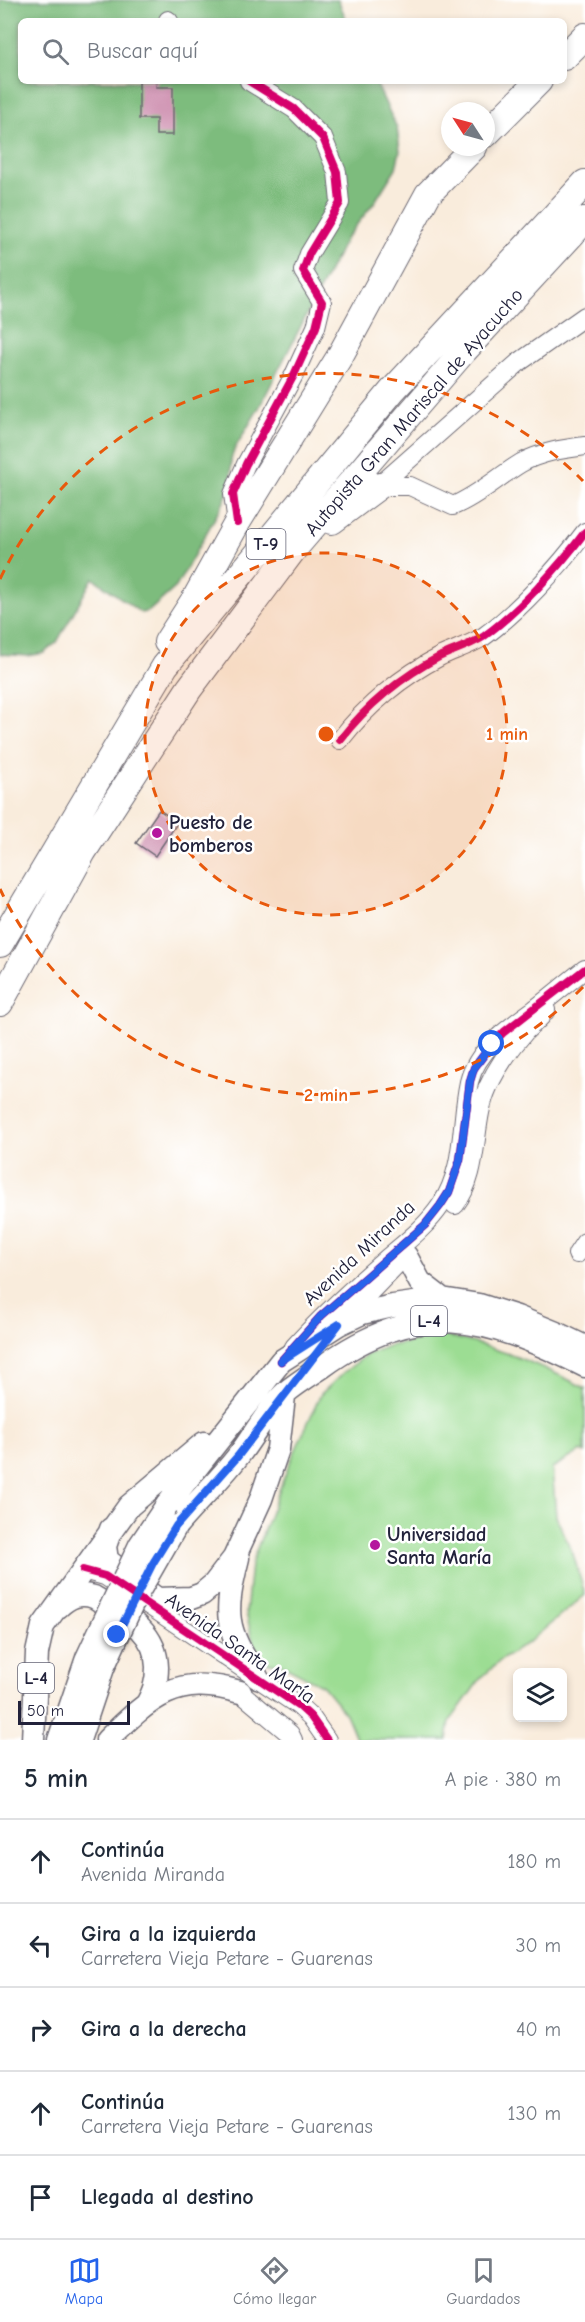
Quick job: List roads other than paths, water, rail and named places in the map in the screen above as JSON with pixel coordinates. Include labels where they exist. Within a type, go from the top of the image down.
[{"type":"highway","points":[[567,54],[585,36]]},
{"type":"highway","points":[[495,125],[536,84]]},
{"type":"highway","points":[[113,754],[146,674],[196,597],[237,523],[340,356],[428,194],[465,156]]},
{"type":"highway","name":"Autopista Gran Mariscal de Ayacucho","points":[[0,944],[165,666],[392,391],[585,183]]},
{"type":"highway","name":"Autopista Gran Mariscal de Ayacucho","points":[[0,1003],[83,852],[182,699],[293,550],[462,353],[585,220]]},
{"type":"highway","points":[[293,550],[379,486]]},
{"type":"main road","points":[[406,1256],[420,1282],[442,1299]]},
{"type":"main road","name":"L-4","points":[[171,1516],[244,1409],[281,1361],[339,1324],[362,1314],[384,1308],[442,1299],[479,1305],[517,1317],[556,1332],[585,1347]]},
{"type":"main road","name":"L-4","points":[[59,1740],[95,1663],[140,1545],[238,1456],[284,1394],[366,1339],[392,1328],[420,1322],[453,1321],[499,1330],[585,1366]]},
{"type":"main road","points":[[284,1394],[339,1324]]},
{"type":"main road","name":"L-4","points":[[111,1529],[105,1546],[107,1560],[157,1599],[181,1600],[202,1594],[225,1572],[242,1541],[278,1449],[284,1394]]},
{"type":"main road","name":"L-4","points":[[33,1740],[37,1653],[40,1634],[48,1618],[129,1506],[244,1409]]},
{"type":"main road","name":"L-4","points":[[242,1541],[228,1612],[233,1637],[257,1677]]},
{"type":"main road","name":"L-4","points":[[48,1618],[66,1600],[74,1596],[88,1595],[140,1626],[150,1639],[157,1662],[156,1683],[147,1704],[107,1740]]},
{"type":"main road","name":"L-4","points":[[79,1740],[95,1663]]},
{"type":"main road","points":[[147,1704],[173,1690],[195,1684],[214,1685],[240,1692]]},
{"type":"street","points":[[237,523],[233,494],[316,327],[322,302],[303,271],[309,254],[340,202],[337,172],[323,138],[294,109],[254,84]]},
{"type":"street","points":[[379,486],[518,363],[585,316]]},
{"type":"street","points":[[379,486],[410,486],[453,506],[473,498],[523,463],[559,449],[585,446]]},
{"type":"street","points":[[340,741],[358,717],[378,699],[439,657],[480,639],[510,615],[585,532]]},
{"type":"street","name":"Avenida Miranda","points":[[281,1361],[321,1316],[425,1225],[440,1206],[449,1192],[460,1160],[470,1081],[474,1068],[504,1032],[585,969]]},
{"type":"street","name":"Avenida Miranda","points":[[339,1324],[443,1221],[458,1201],[473,1160],[478,1117],[487,1090],[508,1053],[543,1015],[555,992]]},
{"type":"street","points":[[83,1570],[98,1586]]},
{"type":"street","name":"Avenida Santa María","points":[[83,1570],[105,1576],[257,1677],[311,1717],[327,1740]]},
{"type":"street","name":"Avenida Santa María","points":[[240,1692],[290,1734],[293,1740]]},
{"type":"place","name":"Puesto de bomberos","points":[[157,833]]},
{"type":"place","name":"Universidad Santa María","points":[[375,1545]]}]
